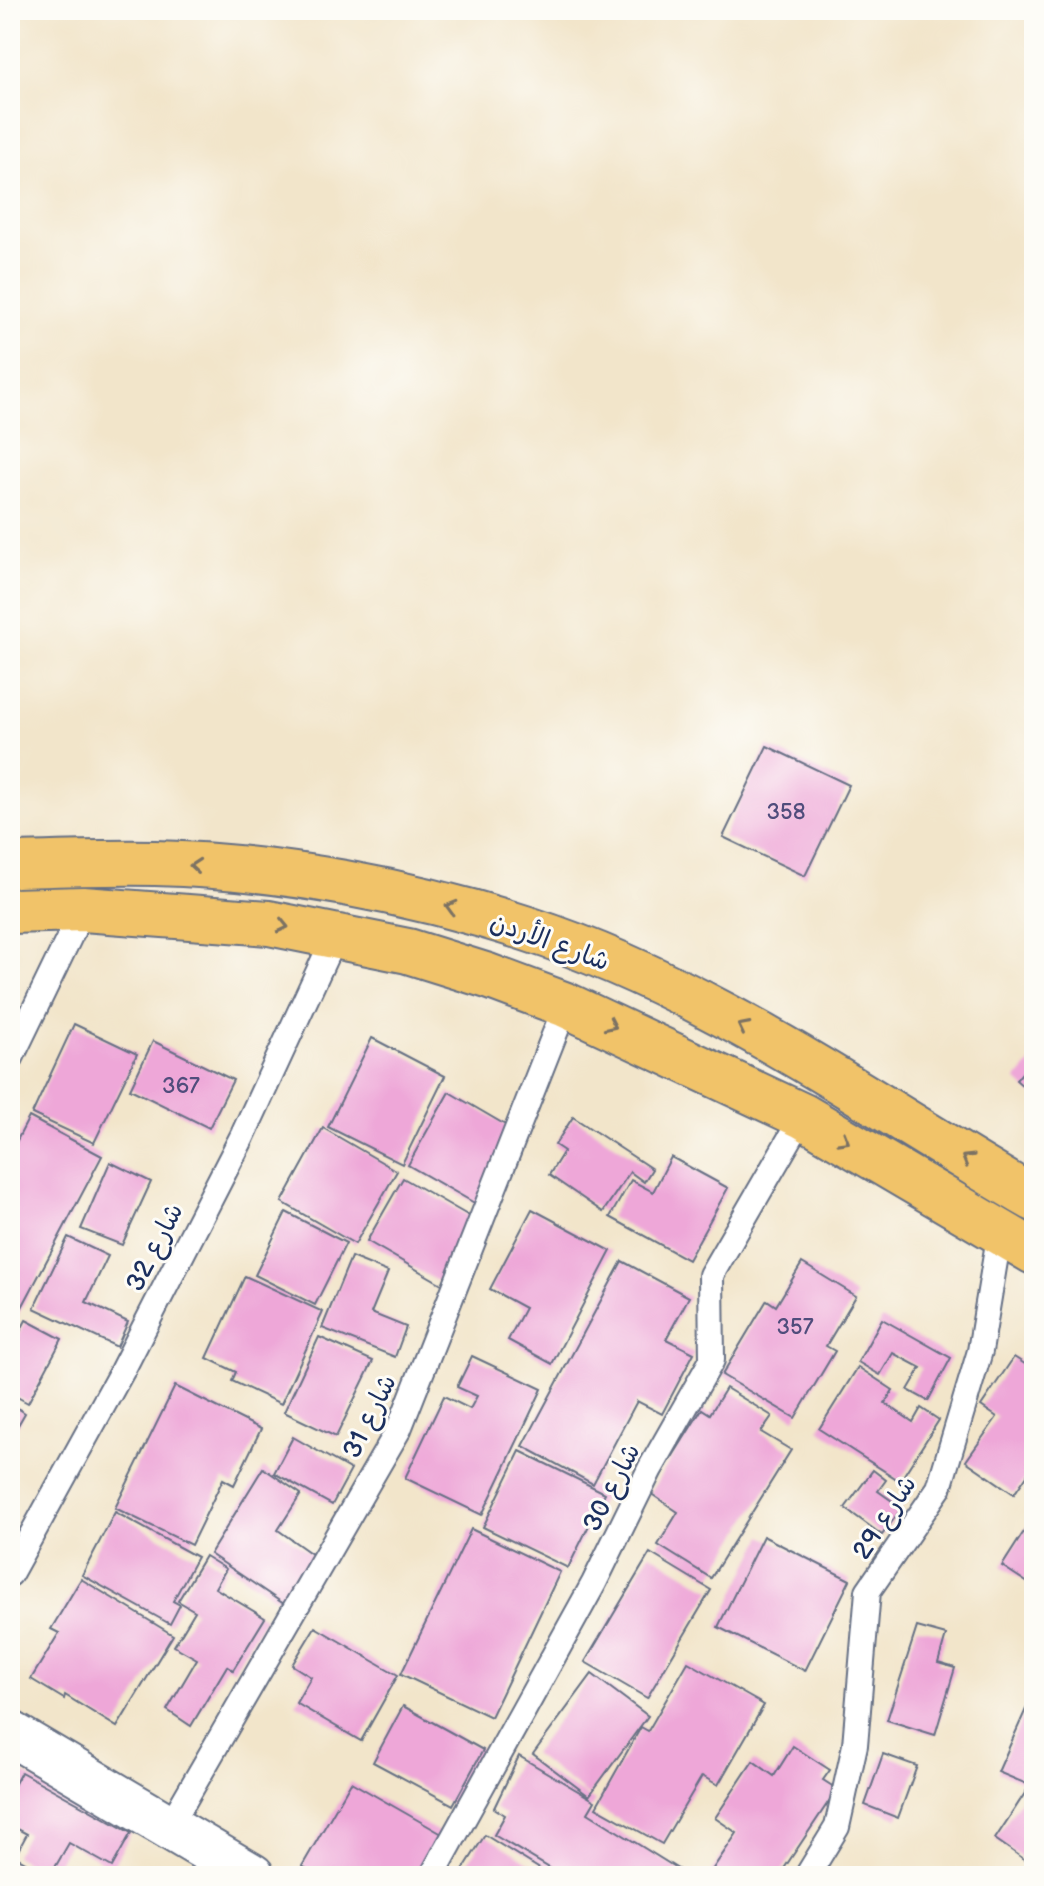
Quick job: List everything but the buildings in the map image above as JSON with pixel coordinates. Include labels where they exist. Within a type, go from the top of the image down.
[{"type":"highway","name":"شارع الأردن","points":[[10,865],[157,863],[255,872],[419,898],[531,930],[627,969],[752,1032],[1034,1199]]},
{"type":"highway","name":"شارع الأردن","points":[[10,911],[83,909],[205,915],[269,923],[408,951],[566,1005],[803,1116],[1017,1242]]},
{"type":"street","points":[[10,1733],[252,1876]]},
{"type":"lane","points":[[10,1060],[83,909]]},
{"type":"lane","name":"شارع 32","points":[[10,1574],[122,1371],[242,1137],[334,938]]},
{"type":"lane","name":"شارع 31","points":[[169,1827],[399,1429],[566,1005]]},
{"type":"lane","name":"شارع 30","points":[[432,1876],[594,1583],[650,1469],[712,1360],[711,1275],[803,1116]]},
{"type":"lane","name":"شارع 29","points":[[807,1876],[837,1827],[855,1745],[868,1591],[939,1488],[1017,1242]]}]
